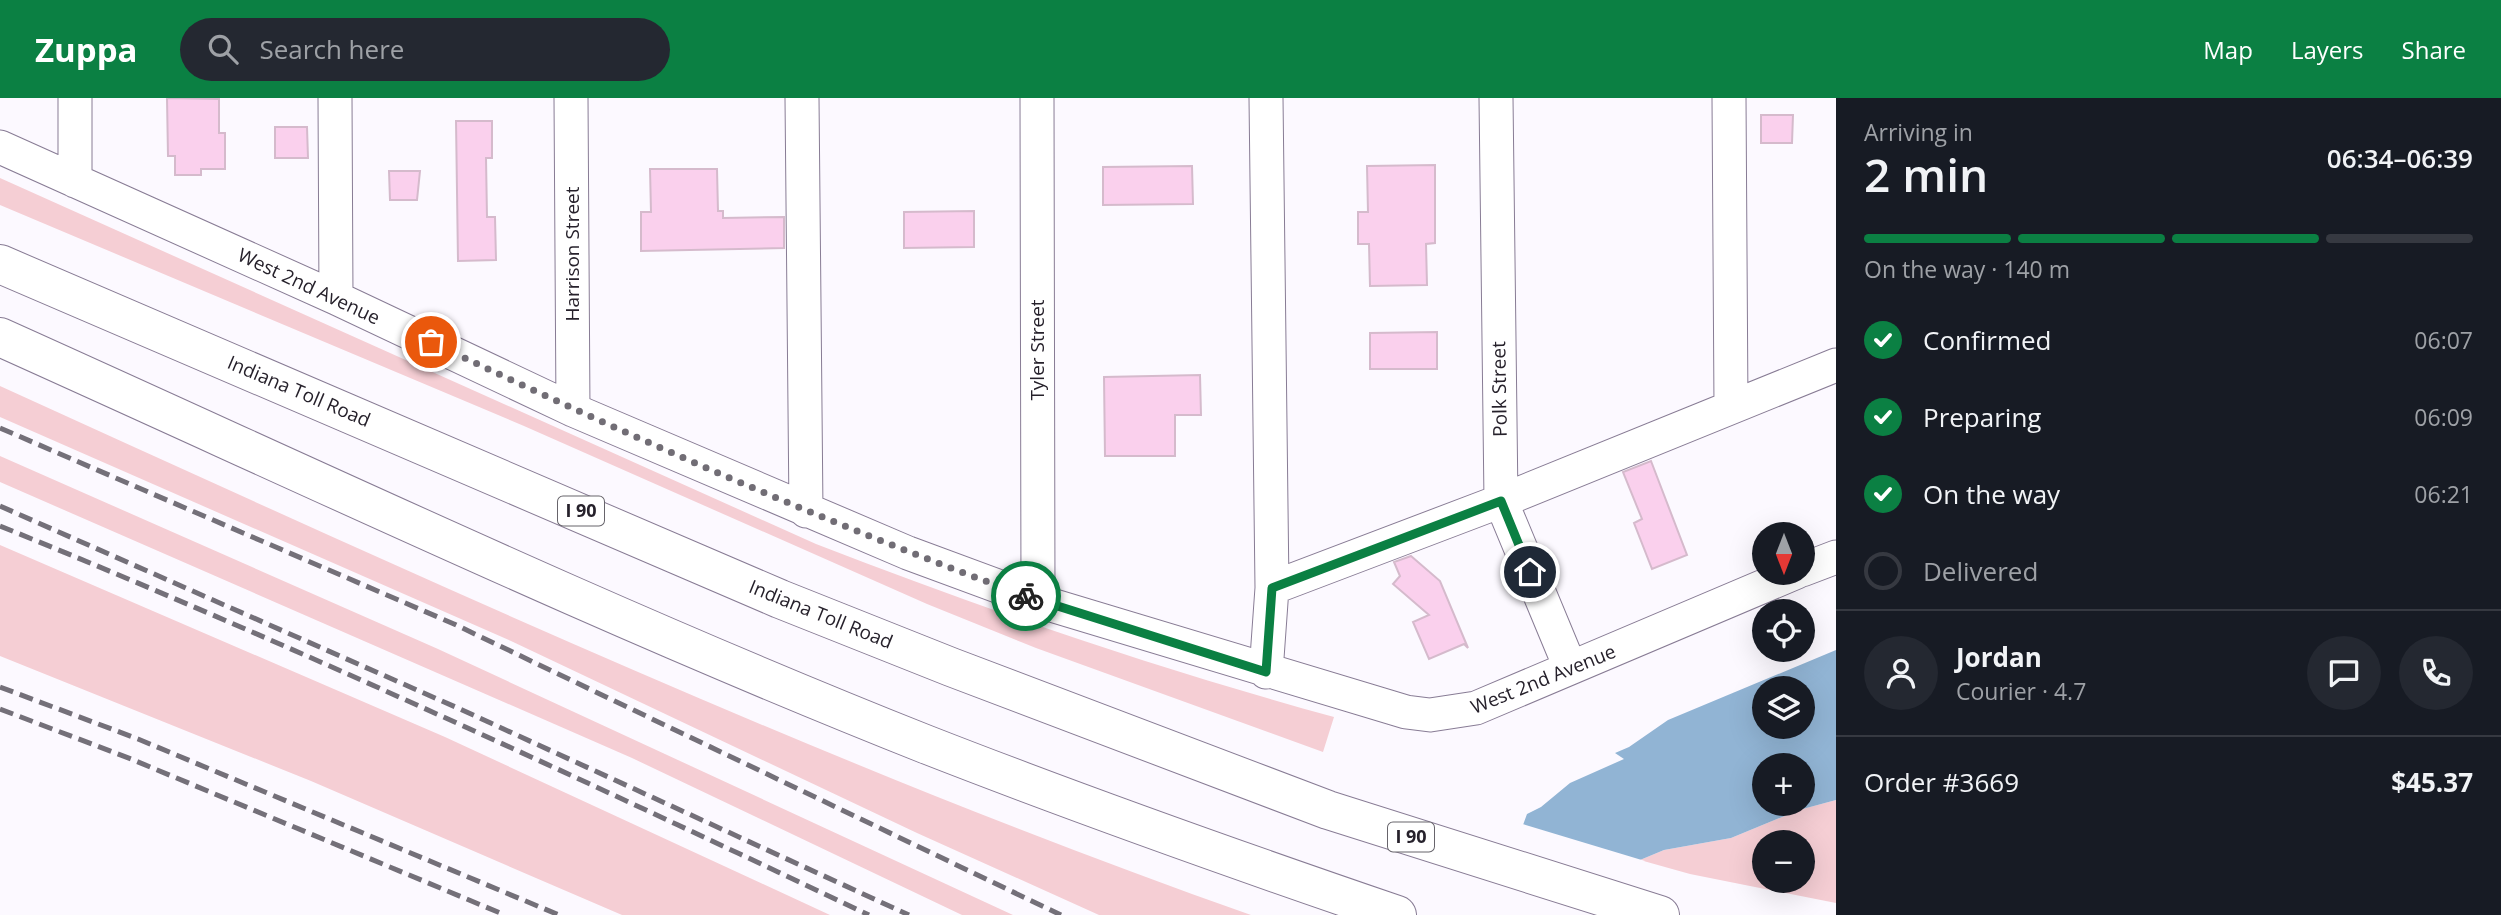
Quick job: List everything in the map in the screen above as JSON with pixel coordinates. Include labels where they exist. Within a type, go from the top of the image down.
[{"type":"highway","name":"Indiana Toll Road","points":[[0,264],[780,598],[1165,751],[1341,814],[1660,915]]},
{"type":"highway","points":[[0,337],[753,672],[924,743],[1134,822],[1397,915]]},
{"type":"street","points":[[75,98],[75,181]]},
{"type":"street","points":[[335,98],[336,298]]},
{"type":"street","name":"Harrison Street","points":[[571,98],[573,410]]},
{"type":"street","points":[[802,98],[806,511]]},
{"type":"street","name":"Tyler Street","points":[[1037,98],[1038,601]]},
{"type":"street","points":[[1266,98],[1272,588],[1266,672]]},
{"type":"street","name":"Polk Street","points":[[1496,98],[1501,501],[1570,667]]},
{"type":"street","points":[[1729,98],[1731,407]]},
{"type":"street","name":"West 2nd Avenue","points":[[0,147],[336,298],[573,410],[806,511],[1038,601],[1266,672],[1406,712],[1430,715],[1476,708],[1767,585]]},
{"type":"street","points":[[1272,588],[1501,501],[1836,365]]},
{"type":"street","points":[[1815,565],[1836,557]]},
{"type":"shaded area","points":[[0,178],[816,544],[1073,637],[1334,717],[1323,752],[1036,648],[927,604],[524,426],[0,205]]},
{"type":"shaded area","points":[[0,386],[464,596],[776,731],[1091,857],[1251,915],[1099,915],[917,833],[511,641],[0,417]]},
{"type":"shaded area","points":[[0,456],[438,649],[1013,915],[962,915],[632,758],[0,482]]},
{"type":"shaded area","points":[[0,545],[445,737],[830,915],[622,915],[311,781],[0,656]]},
{"type":"shaded area","points":[[1836,800],[1836,903],[1786,893],[1815,893],[1815,830],[1752,830],[1752,886],[1690,874],[1640,860],[1664,850],[1731,838],[1784,816],[1815,816],[1815,806]]},
{"type":"water","points":[[1836,650],[1836,800],[1815,806],[1815,753],[1752,753],[1752,816],[1784,816],[1731,838],[1664,850],[1640,860],[1564,915],[1523,825],[1527,814],[1541,807],[1570,783],[1624,759],[1615,753],[1629,747],[1668,720],[1752,685],[1752,739],[1815,739],[1815,676],[1774,676],[1807,662],[1815,662],[1815,659]]},
{"type":"pier","points":[[1519,823],[1645,861],[1570,915],[1408,915]]},
{"type":"building","points":[[167,98],[219,99],[219,133],[225,133],[225,169],[201,169],[201,175],[175,175],[175,156],[168,156]]},
{"type":"building","points":[[1761,115],[1793,115],[1792,143],[1761,143]]},
{"type":"building","points":[[456,121],[492,121],[492,158],[486,158],[487,217],[495,217],[496,260],[458,261]]},
{"type":"building","points":[[275,127],[307,127],[308,158],[275,158]]},
{"type":"building","points":[[1435,165],[1435,243],[1426,244],[1427,285],[1370,286],[1369,244],[1358,244],[1358,212],[1368,212],[1367,166]]},
{"type":"building","points":[[1192,166],[1193,204],[1103,205],[1103,167]]},
{"type":"building","points":[[650,169],[717,169],[718,211],[723,211],[723,218],[784,217],[784,248],[641,251],[641,212],[651,212]]},
{"type":"building","points":[[389,171],[420,171],[417,200],[390,200]]},
{"type":"building","points":[[974,211],[974,247],[904,248],[904,212]]},
{"type":"building","points":[[1437,332],[1437,369],[1370,369],[1370,333]]},
{"type":"building","points":[[1200,375],[1201,415],[1175,415],[1175,456],[1105,456],[1104,377]]},
{"type":"building","points":[[1651,461],[1687,555],[1652,569],[1634,523],[1642,519],[1623,472]]},
{"type":"building","points":[[1411,556],[1440,581],[1468,648],[1464,644],[1429,659],[1413,622],[1429,615],[1393,584],[1400,576],[1394,562]]},
{"type":"railway","points":[[0,428],[454,624],[1061,915]]},
{"type":"railway","points":[[0,506],[460,709],[909,915]]},
{"type":"railway","points":[[0,526],[110,571],[437,714],[869,915]]},
{"type":"railway","points":[[0,687],[138,739],[559,915]]},
{"type":"railway","points":[[0,709],[131,759],[505,915]]},
{"type":"way so far","points":[[431,342],[573,410],[806,511],[908,553],[1026,596]]},
{"type":"route","points":[[1026,596],[1266,672],[1272,588],[1465,514],[1501,501],[1530,572]]}]
